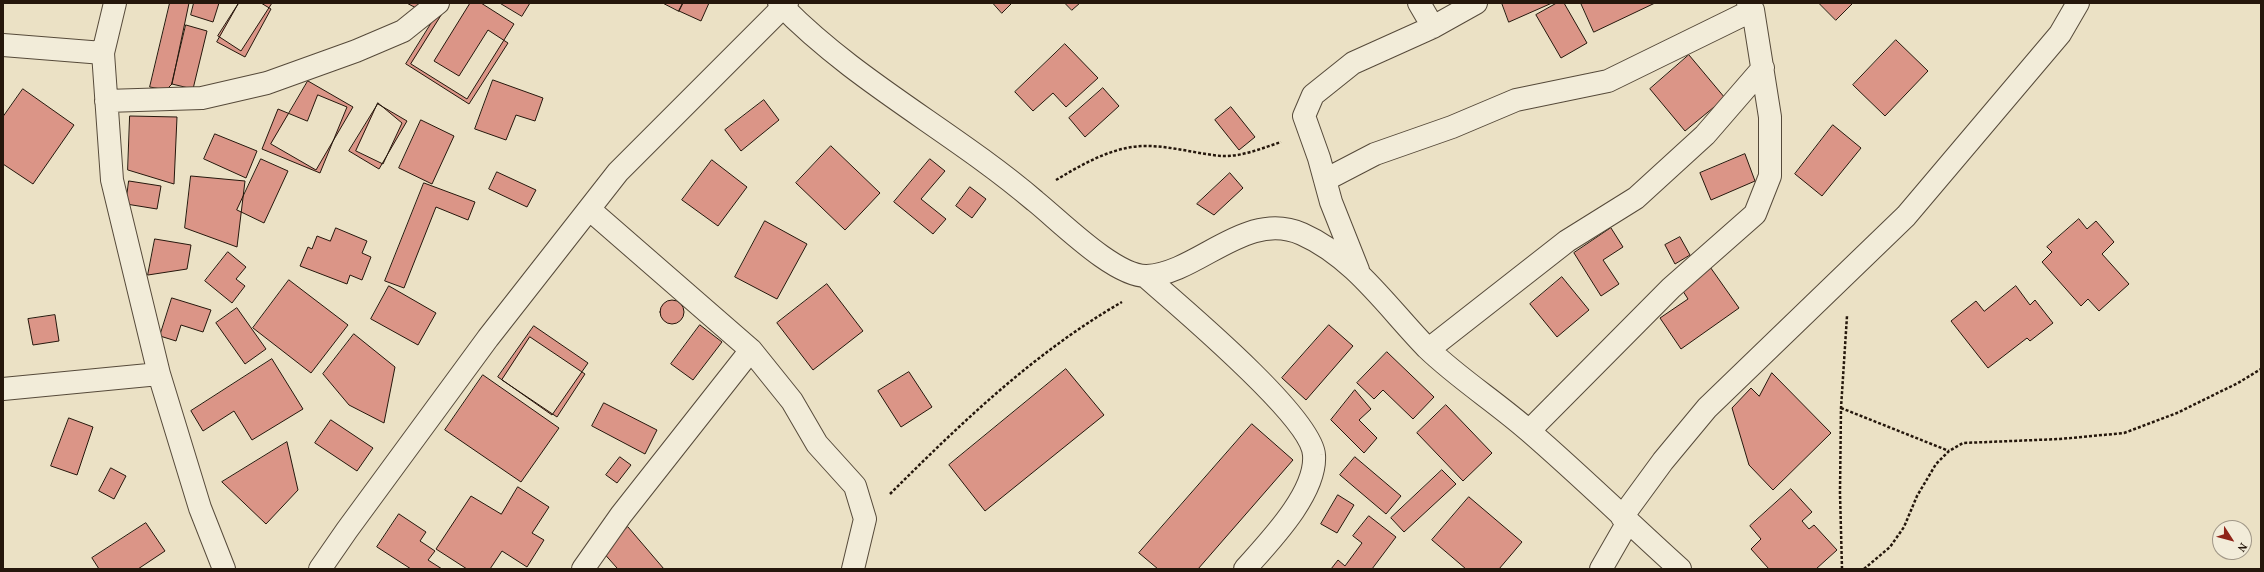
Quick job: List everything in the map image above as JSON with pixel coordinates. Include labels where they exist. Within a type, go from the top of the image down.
[{"type":"street","points":[[115,3],[102,53],[112,180],[159,374],[200,508],[224,569]]},
{"type":"street","points":[[106,100],[202,98],[267,82],[356,51],[403,31],[438,3]]},
{"type":"street","points":[[1419,3],[1433,27]]},
{"type":"street","points":[[1360,277],[1330,202],[1325,180],[1304,116],[1313,95],[1353,63],[1433,27],[1476,3]]},
{"type":"street","points":[[1601,569],[1625,520],[1663,461],[1707,408],[1851,271],[1906,216],[2060,34],[2078,3]]},
{"type":"street","points":[[320,569],[488,338],[618,172],[782,4],[837,57],[938,127],[1030,196],[1114,265],[1150,280],[1245,365],[1305,431],[1314,454],[1311,475],[1293,514],[1245,569]]},
{"type":"street","points":[[1325,180],[1375,154],[1452,127],[1516,100],[1608,81],[1750,7],[1763,68],[1770,117],[1770,176],[1755,214],[1671,288],[1529,431]]},
{"type":"street","points":[[3,45],[102,53]]},
{"type":"street","points":[[1429,349],[1567,241],[1636,198],[1705,135],[1763,68]]},
{"type":"street","points":[[589,209],[751,350],[792,401],[817,444],[855,486],[865,519],[854,569]]},
{"type":"street","points":[[1150,280],[1235,238],[1267,228],[1299,232],[1334,252],[1383,298],[1429,349],[1529,431],[1680,569]]},
{"type":"street","points":[[583,569],[621,515],[751,350]]},
{"type":"street","points":[[3,388],[159,374]]},
{"type":"path","points":[[1030,196],[1090,160],[1118,151],[1146,146],[1223,156],[1256,151],[1310,133]]},
{"type":"path","points":[[1842,569],[1840,493],[1841,408],[1851,271]]},
{"type":"path","points":[[865,519],[943,441],[1029,366],[1150,280]]},
{"type":"path","points":[[1864,569],[1890,547],[1904,527],[1917,496],[1936,464],[1949,451],[1963,443],[2011,439],[2060,439],[2124,433],[2177,413],[2238,383],[2261,369]]},
{"type":"path","points":[[1841,408],[1949,451]]},
{"type":"building","points":[[170,3],[189,3],[172,84],[166,90],[150,87]]},
{"type":"building","points":[[194,3],[219,3],[213,22],[191,15]]},
{"type":"building","points":[[239,3],[261,3],[271,9],[245,57],[217,42]]},
{"type":"building","points":[[239,3],[272,3],[241,51],[218,36]]},
{"type":"building","points":[[407,3],[419,3],[417,8]]},
{"type":"building","points":[[444,3],[470,3],[434,61],[459,76],[488,30],[508,43],[469,104],[406,64]]},
{"type":"building","points":[[449,3],[481,3],[514,24],[467,99],[411,64]]},
{"type":"building","points":[[500,3],[530,3],[522,16]]},
{"type":"building","points":[[663,3],[683,3],[679,11]]},
{"type":"building","points":[[683,3],[709,3],[701,21],[679,11]]},
{"type":"building","points":[[993,3],[1012,3],[1002,13]]},
{"type":"building","points":[[1065,3],[1080,3],[1072,10]]},
{"type":"building","points":[[1502,3],[1552,3],[1509,22]]},
{"type":"building","points":[[1557,3],[1564,3],[1587,43],[1561,58],[1536,15]]},
{"type":"building","points":[[1581,3],[1655,3],[1594,32]]},
{"type":"building","points":[[1819,3],[1853,3],[1836,20]]},
{"type":"building","points":[[186,25],[207,31],[193,89],[172,84]]},
{"type":"building","points":[[1896,40],[1928,71],[1885,116],[1853,85]]},
{"type":"building","points":[[1065,44],[1098,78],[1066,107],[1053,93],[1033,111],[1015,92]]},
{"type":"building","points":[[1689,55],[1725,98],[1685,131],[1650,89]]},
{"type":"building","points":[[493,80],[543,98],[535,121],[516,115],[506,140],[475,129]]},
{"type":"building","points":[[308,81],[353,107],[316,170],[271,144]]},
{"type":"building","points":[[1103,88],[1119,106],[1085,137],[1069,118]]},
{"type":"building","points":[[23,89],[74,125],[33,184],[3,164],[3,117]]},
{"type":"building","points":[[318,95],[347,107],[320,173],[262,149],[278,109],[307,121]]},
{"type":"building","points":[[764,100],[779,120],[741,151],[725,130]]},
{"type":"building","points":[[378,103],[402,123],[383,164],[356,151]]},
{"type":"building","points":[[378,104],[407,121],[379,169],[349,151]]},
{"type":"building","points":[[1231,107],[1255,137],[1239,150],[1215,120]]},
{"type":"building","points":[[130,116],[177,117],[174,184],[128,170]]},
{"type":"building","points":[[421,120],[454,136],[432,184],[399,168]]},
{"type":"building","points":[[1833,125],[1861,148],[1822,196],[1795,174]]},
{"type":"building","points":[[215,134],[257,151],[246,178],[204,159]]},
{"type":"building","points":[[831,146],[880,193],[845,230],[796,183]]},
{"type":"building","points":[[1745,154],[1755,181],[1711,200],[1700,173]]},
{"type":"building","points":[[261,159],[288,171],[264,223],[237,210]]},
{"type":"building","points":[[930,159],[945,171],[921,199],[946,219],[933,234],[894,202]]},
{"type":"building","points":[[712,160],[747,187],[718,226],[682,200]]},
{"type":"building","points":[[497,172],[536,190],[527,207],[489,189]]},
{"type":"building","points":[[1230,173],[1243,188],[1214,215],[1197,204]]},
{"type":"building","points":[[191,176],[245,181],[237,247],[185,228]]},
{"type":"building","points":[[129,181],[161,186],[157,209],[126,204]]},
{"type":"building","points":[[424,183],[475,202],[468,220],[436,207],[404,288],[385,281]]},
{"type":"building","points":[[970,187],[986,199],[972,218],[956,206]]},
{"type":"building","points":[[2079,219],[2087,229],[2096,221],[2114,242],[2102,254],[2129,284],[2099,311],[2088,299],[2081,306],[2042,262],[2052,252],[2047,247]]},
{"type":"building","points":[[765,221],[807,244],[777,299],[735,277]]},
{"type":"building","points":[[336,228],[367,241],[362,253],[371,257],[362,280],[350,275],[347,284],[300,266],[308,247],[312,249],[317,236],[330,241]]},
{"type":"building","points":[[1611,228],[1623,247],[1603,260],[1619,284],[1601,296],[1574,253]]},
{"type":"building","points":[[1680,237],[1690,255],[1675,264],[1665,245]]},
{"type":"building","points":[[155,239],[191,245],[187,269],[148,275]]},
{"type":"building","points":[[228,252],[246,267],[236,279],[245,286],[232,303],[205,281]]},
{"type":"building","points":[[1708,264],[1739,308],[1681,349],[1660,318],[1688,299],[1679,285]]},
{"type":"building","points":[[1562,277],[1589,310],[1557,337],[1530,304]]},
{"type":"building","points":[[289,280],[348,325],[311,373],[253,328]]},
{"type":"building","points":[[827,284],[863,331],[813,370],[777,323]]},
{"type":"building","points":[[389,286],[436,313],[418,345],[371,319]]},
{"type":"building","points":[[2016,286],[2030,305],[2035,300],[2053,323],[2030,341],[2027,338],[1988,368],[1951,321],[1976,301],[1984,311]]},
{"type":"building","points":[[172,298],[211,310],[203,332],[181,325],[176,341],[160,336]]},
{"type":"building","points":[[672,300],[680,304],[684,312],[680,320],[672,324],[664,320],[660,312],[664,304]]},
{"type":"building","points":[[237,308],[266,349],[245,364],[216,323]]},
{"type":"building","points":[[55,315],[59,341],[33,345],[28,319]]},
{"type":"building","points":[[700,325],[722,342],[693,380],[671,364]]},
{"type":"building","points":[[1329,325],[1353,346],[1306,400],[1282,378]]},
{"type":"building","points":[[534,326],[588,363],[552,415],[498,377]]},
{"type":"building","points":[[354,334],[395,367],[384,423],[349,405],[323,374]]},
{"type":"building","points":[[530,337],[585,374],[557,417],[502,380]]},
{"type":"building","points":[[1387,352],[1434,397],[1413,419],[1383,390],[1374,399],[1357,383]]},
{"type":"building","points":[[272,359],[303,409],[252,440],[234,411],[203,431],[191,411]]},
{"type":"building","points":[[1066,369],[1104,415],[985,511],[949,465]]},
{"type":"building","points":[[909,372],[932,407],[901,427],[878,391]]},
{"type":"building","points":[[1772,373],[1831,433],[1773,490],[1749,465],[1732,408],[1751,388],[1759,396]]},
{"type":"building","points":[[483,375],[559,428],[521,482],[445,430]]},
{"type":"building","points":[[1355,390],[1371,409],[1359,420],[1377,438],[1364,453],[1331,420]]},
{"type":"building","points":[[604,403],[657,430],[645,454],[592,426]]},
{"type":"building","points":[[1446,405],[1492,453],[1463,481],[1417,433]]},
{"type":"building","points":[[69,418],[93,427],[77,475],[51,466]]},
{"type":"building","points":[[331,420],[373,448],[357,471],[315,443]]},
{"type":"building","points":[[1252,424],[1293,460],[1198,569],[1158,569],[1139,553]]},
{"type":"building","points":[[287,442],[298,490],[266,524],[222,482]]},
{"type":"building","points":[[620,457],[631,465],[617,483],[606,475]]},
{"type":"building","points":[[1355,457],[1401,496],[1386,514],[1340,475]]},
{"type":"building","points":[[111,468],[126,476],[114,499],[99,491]]},
{"type":"building","points":[[1442,470],[1456,484],[1404,532],[1391,518]]},
{"type":"building","points":[[518,487],[549,507],[532,533],[544,540],[527,567],[502,551],[490,569],[467,569],[436,549],[471,496],[501,514]]},
{"type":"building","points":[[1791,489],[1812,512],[1802,521],[1809,529],[1814,525],[1837,550],[1816,569],[1769,569],[1751,549],[1761,539],[1750,526]]},
{"type":"building","points":[[1338,495],[1354,505],[1337,533],[1321,524]]},
{"type":"building","points":[[1469,497],[1522,542],[1499,569],[1466,569],[1432,540]]},
{"type":"building","points":[[399,514],[426,532],[420,541],[435,551],[428,560],[442,569],[411,569],[377,547]]},
{"type":"building","points":[[1369,516],[1396,537],[1372,569],[1331,569],[1338,560],[1345,566],[1362,543],[1353,536]]},
{"type":"building","points":[[146,523],[165,551],[138,569],[99,569],[92,558]]},
{"type":"building","points":[[628,527],[664,569],[616,569],[617,568],[601,550]]}]
